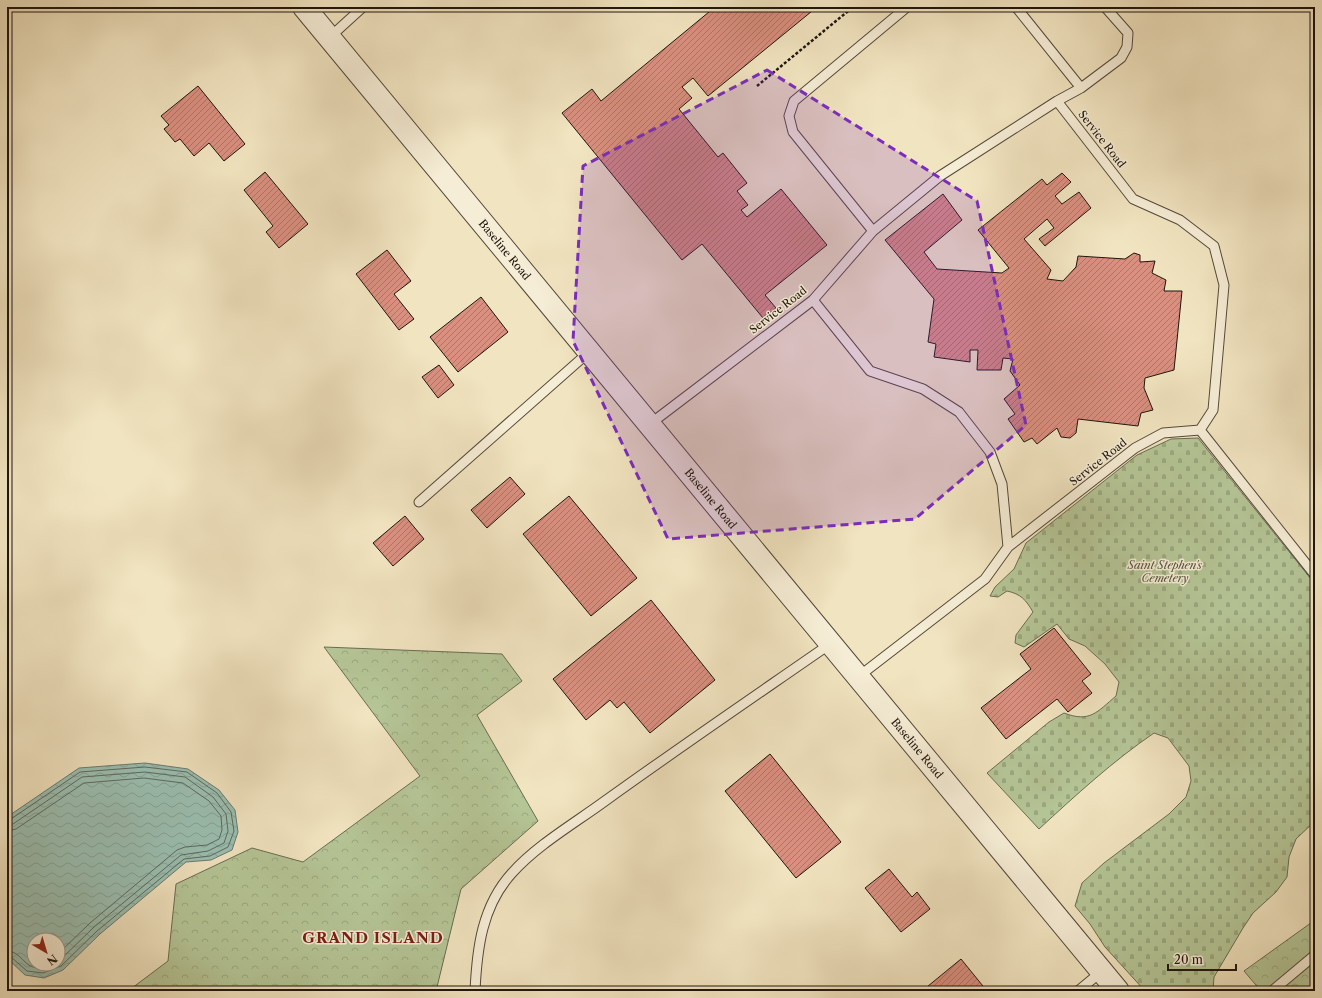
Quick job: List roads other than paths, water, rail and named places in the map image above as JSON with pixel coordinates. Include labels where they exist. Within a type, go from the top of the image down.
[{"type":"street","name":"Baseline Road","points":[[304,7],[1118,991]]},
{"type":"lane","points":[[330,37],[363,7]]},
{"type":"lane","points":[[873,231],[792,132],[789,116],[794,100],[907,7]]},
{"type":"lane","points":[[1016,7],[1081,88]]},
{"type":"lane","points":[[1057,101],[1081,88],[1122,58],[1127,47],[1128,33],[1105,7]]},
{"type":"lane","name":"Service Road","points":[[650,424],[813,300],[873,231],[940,176],[1057,101],[1134,199],[1180,220],[1214,246],[1224,285],[1213,410],[1200,430],[1163,433],[1135,448],[1008,547],[985,579],[858,677]]},
{"type":"lane","points":[[813,300],[870,371],[923,389],[959,412],[986,446],[990,452],[1002,484],[1008,547]]},
{"type":"lane","points":[[419,502],[590,351]]},
{"type":"lane","points":[[1200,430],[1315,575]]},
{"type":"lane","points":[[475,991],[481,937],[486,915],[512,873],[533,854],[652,767],[830,644]]},
{"type":"lane","points":[[1272,991],[1315,955]]},
{"type":"lane","points":[[1078,991],[1102,972]]},
{"type":"water","points":[[145,763],[188,769],[219,790],[235,810],[238,832],[232,850],[211,860],[186,862],[100,934],[66,967],[66,932],[26,932],[26,972],[58,972],[44,978],[25,975],[7,958],[7,817],[79,768]]},
{"type":"district","name":"GRAND ISLAND","points":[[373,937]]},
{"type":"park label","name":"Saint Stephen's Cemetery","points":[[1165,571]]}]
